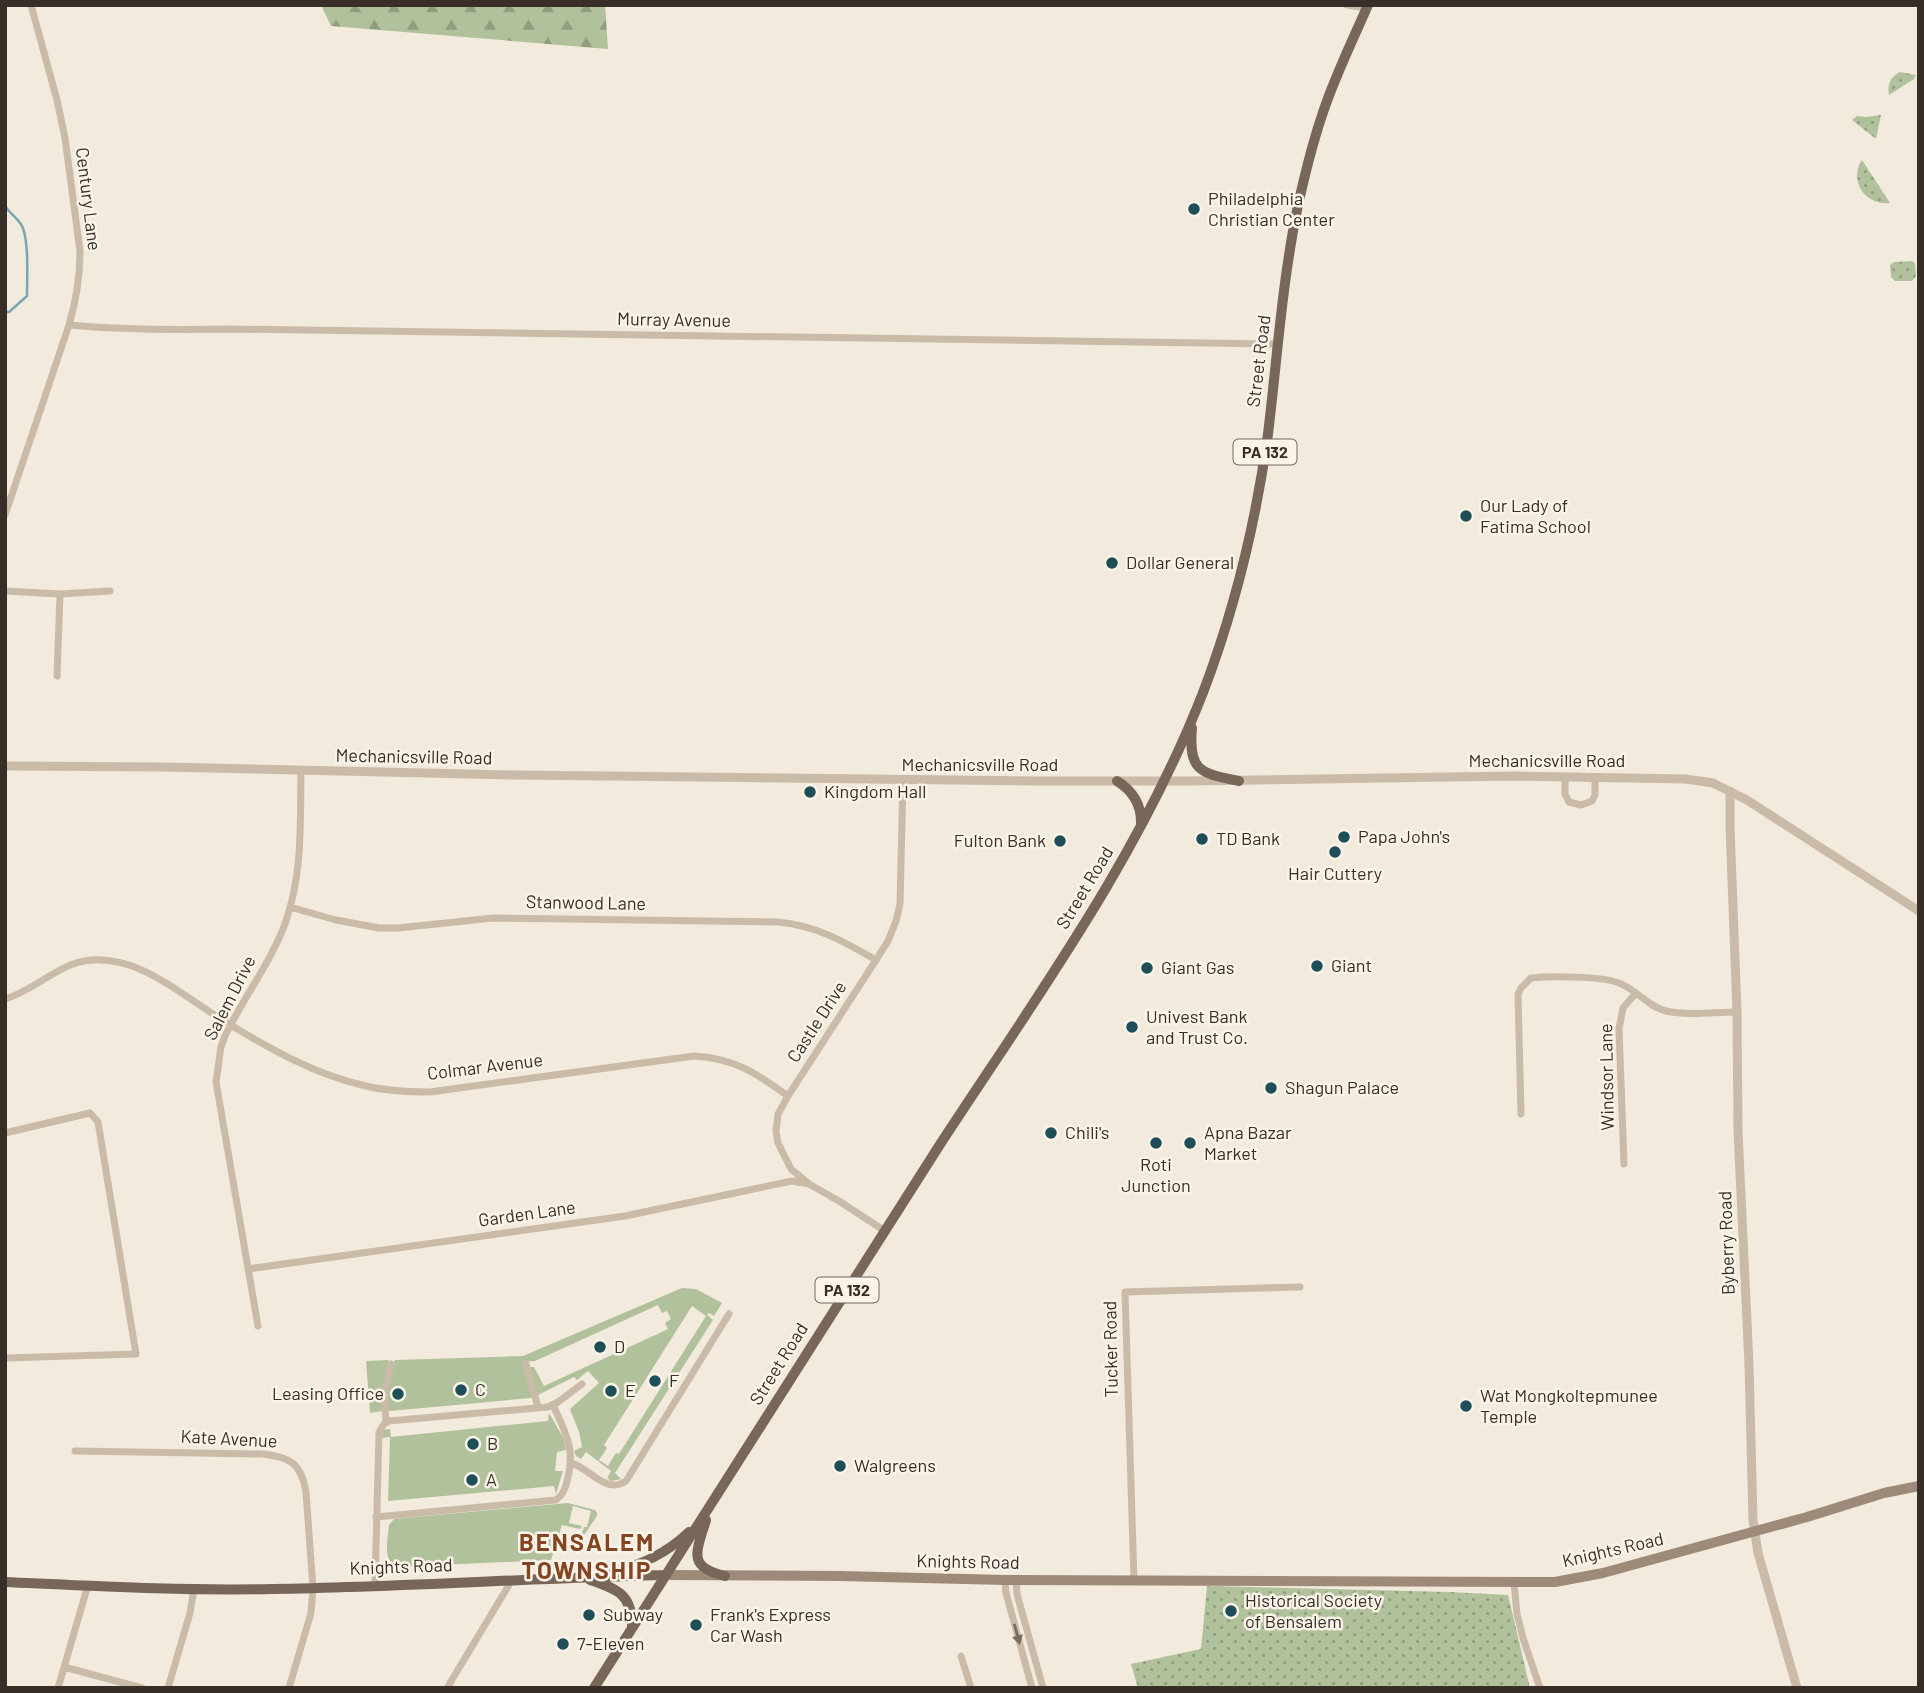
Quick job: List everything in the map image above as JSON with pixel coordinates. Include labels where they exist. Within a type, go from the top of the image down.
[{"type":"main road","name":"Street Road","points":[[594,1688],[884,1231],[1097,905],[1165,781],[1193,718],[1224,632],[1251,530],[1267,438],[1290,250],[1308,164],[1327,100],[1366,6]]},
{"type":"main road","points":[[1193,718],[1191,748],[1196,764],[1206,773],[1239,781]]},
{"type":"main road","points":[[1117,781],[1136,799],[1140,810],[1141,829]]},
{"type":"main road","name":"Knights Road","points":[[5,1582],[194,1589],[313,1588],[666,1575],[1005,1580],[1555,1582],[1754,1532],[1884,1493],[1919,1486]]},
{"type":"main road","points":[[711,1505],[697,1555],[703,1568],[725,1576]]},
{"type":"main road","points":[[581,1577],[627,1568],[654,1557],[677,1544],[703,1518]]},
{"type":"main road","points":[[581,1577],[622,1594],[630,1607],[632,1629]]},
{"type":"street","name":"Century Lane","points":[[5,516],[69,325],[80,269],[79,241],[65,138],[31,5]]},
{"type":"street","points":[[1348,5],[1366,6]]},
{"type":"street","name":"Murray Avenue","points":[[69,325],[173,330],[1279,344]]},
{"type":"street","points":[[5,591],[60,594],[110,592]]},
{"type":"street","points":[[57,676],[60,594]]},
{"type":"street","name":"Mechanicsville Road","points":[[5,766],[902,780],[1239,781],[1565,777],[1686,779],[1713,783],[1767,812],[1919,911]]},
{"type":"street","name":"Salem Drive","points":[[258,1326],[216,1082],[221,1047],[230,1025],[275,944],[290,907],[300,857],[301,771]]},
{"type":"street","points":[[1565,777],[1565,794],[1569,802],[1581,805],[1592,801],[1595,795],[1595,777]]},
{"type":"street","name":"Castle Drive","points":[[884,1231],[809,1184],[791,1169],[778,1143],[776,1124],[778,1114],[788,1096],[888,941],[896,921],[900,904],[902,780]]},
{"type":"street","name":"Byberry Road","points":[[1730,792],[1738,1131],[1754,1532],[1797,1688]]},
{"type":"street","name":"Stanwood Lane","points":[[290,907],[362,926],[398,928],[493,918],[788,923],[828,934],[876,960]]},
{"type":"street","name":"Colmar Avenue","points":[[5,999],[69,965],[82,961],[114,961],[139,969],[171,985],[230,1025],[314,1069],[378,1088],[430,1092],[694,1056],[721,1059],[746,1068],[788,1096]]},
{"type":"street","points":[[1521,1114],[1518,994],[1531,978],[1607,980],[1618,982],[1664,1010],[1687,1013],[1737,1012]]},
{"type":"street","name":"Windsor Lane","points":[[1624,1164],[1619,1029],[1623,1008],[1636,993]]},
{"type":"street","points":[[5,1133],[90,1113],[98,1122],[136,1354],[5,1359]]},
{"type":"street","name":"Garden Lane","points":[[248,1269],[625,1216],[792,1181],[809,1184]]},
{"type":"street","name":"Tucker Road","points":[[1134,1580],[1125,1292],[1300,1287]]},
{"type":"street","points":[[571,1464],[580,1466],[615,1487],[626,1481],[729,1314]]},
{"type":"street","points":[[375,1585],[379,1432],[386,1422],[384,1394],[391,1364]]},
{"type":"street","points":[[526,1364],[538,1407]]},
{"type":"street","points":[[386,1422],[553,1405],[582,1384]]},
{"type":"street","points":[[376,1517],[556,1500],[564,1492],[571,1464],[567,1434],[553,1405]]},
{"type":"street","name":"Kate Avenue","points":[[75,1451],[263,1454],[282,1456],[294,1464],[304,1477],[313,1588],[311,1613],[289,1688]]},
{"type":"street","points":[[447,1688],[512,1579]]},
{"type":"street","points":[[1005,1580],[1006,1593],[1032,1688]]},
{"type":"street","points":[[1016,1580],[1017,1594],[1043,1688]]},
{"type":"street","points":[[1514,1583],[1523,1639],[1540,1688]]},
{"type":"street","points":[[58,1688],[88,1585]]},
{"type":"street","points":[[168,1688],[190,1613],[194,1589]]},
{"type":"street","points":[[961,1656],[971,1688]]},
{"type":"street","points":[[64,1667],[142,1688]]},
{"type":"green space","points":[[321,5],[605,5],[608,49],[331,26]]},
{"type":"green space","points":[[1900,72],[1916,75],[1889,95],[1890,82]]},
{"type":"green space","points":[[1881,115],[1876,139],[1852,120],[1857,116]]},
{"type":"green space","points":[[1862,160],[1890,203],[1881,203],[1867,196],[1858,184],[1858,168]]},
{"type":"green space","points":[[1912,261],[1915,264],[1916,276],[1912,281],[1895,281],[1891,277],[1890,265],[1894,262]]},
{"type":"green space","points":[[682,1288],[696,1289],[722,1303],[714,1316],[709,1313],[707,1315],[713,1320],[615,1473],[621,1479],[611,1481],[607,1478],[611,1471],[586,1452],[581,1459],[574,1451],[582,1447],[570,1409],[599,1383],[588,1371],[577,1380],[574,1377],[538,1395],[529,1367],[534,1367],[544,1386],[664,1331],[668,1329],[665,1323],[671,1319],[667,1311],[662,1313],[658,1305],[535,1361],[524,1362],[533,1396],[531,1398],[388,1410],[388,1385],[395,1360],[523,1356]],"holes":[[[692,1306],[706,1316],[619,1454],[616,1453],[608,1466],[599,1460],[607,1448],[604,1445]]]},
{"type":"green space","points":[[389,1360],[383,1411],[370,1413],[366,1361]]},
{"type":"green space","points":[[549,1413],[564,1439],[566,1450],[557,1452],[555,1471],[563,1471],[556,1494],[554,1486],[388,1501],[390,1437],[382,1438],[383,1430],[390,1429],[391,1437],[548,1421]]},
{"type":"green space","points":[[568,1503],[595,1510],[597,1516],[581,1536],[584,1527],[587,1527],[591,1511],[573,1506],[569,1523],[582,1526],[580,1529],[562,1525],[551,1560],[396,1567],[387,1554],[389,1525],[394,1519]]},
{"type":"green space","points":[[1207,1586],[1508,1595],[1530,1688],[1138,1688],[1131,1664],[1201,1649]]},
{"type":"waterway","points":[[5,206],[23,228],[27,271],[27,296],[9,312],[5,312]]},
{"type":"place","name":"Philadelphia Christian Center","points":[[1194,209]]},
{"type":"place","name":"Our Lady of Fatima School","points":[[1466,516]]},
{"type":"place","name":"Dollar General","points":[[1112,563]]},
{"type":"place","name":"Kingdom Hall","points":[[810,792]]},
{"type":"place","name":"Papa John's","points":[[1344,837]]},
{"type":"place","name":"TD Bank","points":[[1202,839]]},
{"type":"place","name":"Fulton Bank","points":[[1060,841]]},
{"type":"place","name":"Hair Cuttery","points":[[1335,852]]},
{"type":"place","name":"Giant","points":[[1317,966]]},
{"type":"place","name":"Giant Gas","points":[[1147,968]]},
{"type":"place","name":"Univest Bank and Trust Co.","points":[[1132,1027]]},
{"type":"place","name":"Shagun Palace","points":[[1271,1088]]},
{"type":"place","name":"Chili's","points":[[1051,1133]]},
{"type":"place","name":"Roti Junction","points":[[1156,1143]]},
{"type":"place","name":"Apna Bazar Market","points":[[1190,1143]]},
{"type":"place","name":"D","points":[[600,1347]]},
{"type":"place","name":"F","points":[[655,1381]]},
{"type":"place","name":"C","points":[[461,1390]]},
{"type":"place","name":"E","points":[[611,1391]]},
{"type":"place","name":"Leasing Office","points":[[398,1394]]},
{"type":"place","name":"Wat Mongkoltepmunee Temple","points":[[1466,1406]]},
{"type":"place","name":"B","points":[[473,1444]]},
{"type":"place","name":"Walgreens","points":[[840,1466]]},
{"type":"place","name":"A","points":[[472,1480]]},
{"type":"place","name":"Historical Society of Bensalem","points":[[1231,1611]]},
{"type":"place","name":"Subway","points":[[589,1615]]},
{"type":"place","name":"Frank's Express Car Wash","points":[[696,1625]]},
{"type":"place","name":"7-Eleven","points":[[563,1644]]},
{"type":"district","name":"BENSALEM TOWNSHIP","points":[[587,1557]]}]
